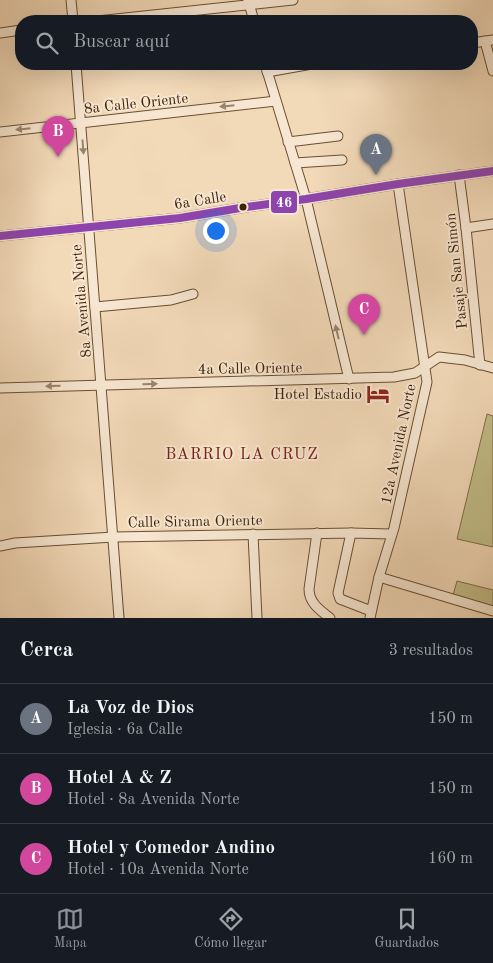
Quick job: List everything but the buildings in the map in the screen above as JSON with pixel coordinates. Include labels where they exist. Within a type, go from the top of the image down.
[{"type":"street","points":[[71,0],[72,15]]},
{"type":"street","points":[[148,15],[249,3],[293,0]]},
{"type":"street","points":[[0,33],[15,31]]},
{"type":"street","points":[[489,40],[493,71]]},
{"type":"street","name":"8a Avenida Norte","points":[[77,70],[119,618]]},
{"type":"street","points":[[267,70],[306,199],[349,379]]},
{"type":"street","name":"8a Calle Oriente","points":[[0,132],[276,101]]},
{"type":"street","points":[[288,142],[338,136]]},
{"type":"street","points":[[295,163],[342,160]]},
{"type":"street","name":"6a Calle","points":[[0,236],[180,218],[493,171]]},
{"type":"street","name":"Pasaje San Simón","points":[[459,175],[480,365]]},
{"type":"street","name":"12a Avenida Norte","points":[[371,615],[427,382],[398,184]]},
{"type":"street","points":[[466,228],[493,224]]},
{"type":"street","points":[[95,307],[171,300],[193,294]]},
{"type":"street","name":"4a Calle Oriente","points":[[0,388],[394,377],[415,373],[438,357],[465,360],[493,368]]},
{"type":"street","points":[[317,533],[309,594],[315,605],[330,618]]},
{"type":"street","name":"Calle Sirama Oriente","points":[[0,546],[15,543],[114,537],[317,533],[392,534]]},
{"type":"street","points":[[351,533],[338,596],[371,615]]},
{"type":"street","points":[[253,534],[257,618]]},
{"type":"street","points":[[379,577],[493,611]]},
{"type":"shaded area","points":[[487,414],[493,416],[493,547],[457,539]]},
{"type":"shaded area","points":[[457,581],[493,590],[493,607],[453,595]]},
{"type":"transit line","name":"46","points":[[0,236],[180,218],[493,171]]},
{"type":"place","name":"Hotel A & Z","points":[[58,157]]},
{"type":"place","name":"La Voz de Dios","points":[[376,175]]},
{"type":"place","name":"Hotel y Comedor Andino","points":[[364,335]]},
{"type":"place","name":"Hotel Estadio","points":[[378,394]]},
{"type":"district","name":"BARRIO LA CRUZ","points":[[242,453]]}]
